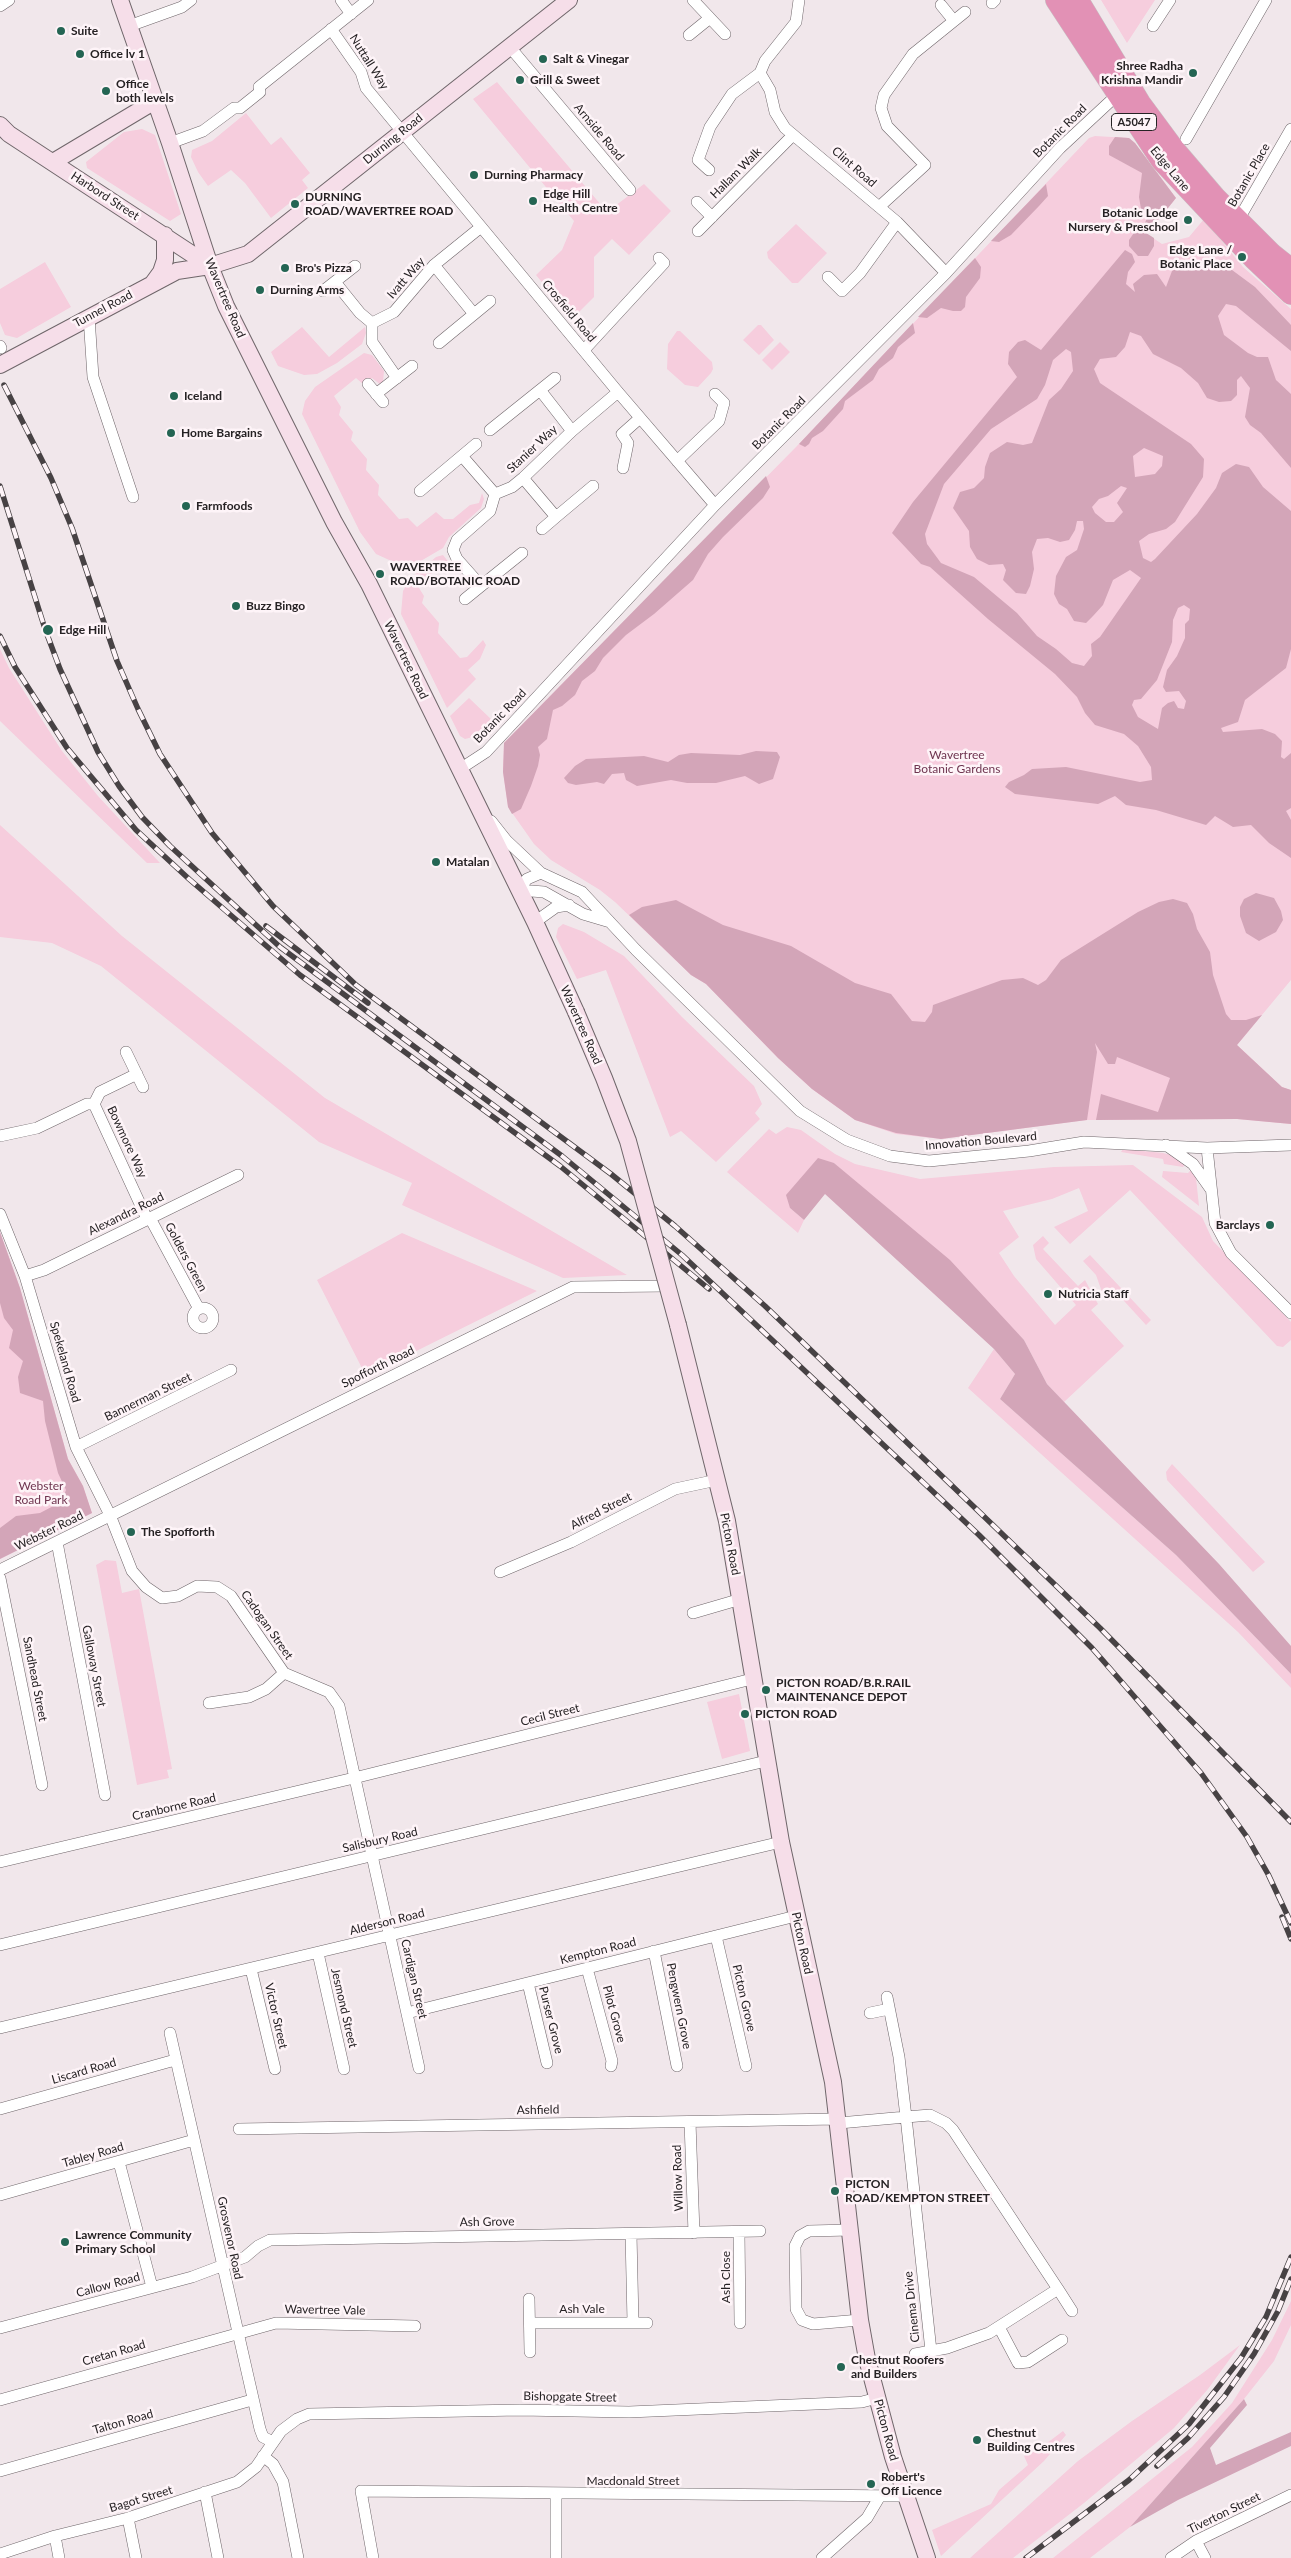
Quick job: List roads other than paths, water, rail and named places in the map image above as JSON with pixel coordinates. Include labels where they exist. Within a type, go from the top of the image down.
[{"type":"highway","name":"Edge Lane","points":[[1056,0],[1161,160],[1234,226],[1291,270]]},
{"type":"highway","name":"Edge Lane","points":[[1078,0],[1140,103],[1234,226],[1291,294]]},
{"type":"main road","name":"Wavertree Road","points":[[120,0],[170,143],[210,266],[226,306],[334,522],[369,584],[478,804],[535,922],[604,1078],[628,1141],[678,1325]]},
{"type":"main road","name":"Durning Road","points":[[210,266],[248,254],[509,46],[570,0]]},
{"type":"main road","points":[[53,162],[155,101]]},
{"type":"main road","name":"Harbord Street","points":[[0,125],[9,134],[210,266]]},
{"type":"main road","points":[[153,283],[161,272],[165,260],[165,235]]},
{"type":"main road","name":"Tunnel Road","points":[[0,365],[176,271],[210,266]]},
{"type":"main road","name":"Picton Road","points":[[678,1325],[717,1480],[740,1599],[781,1842],[833,2082],[860,2320],[877,2398],[905,2496],[927,2558]]},
{"type":"street","points":[[0,6],[9,0]]},
{"type":"street","points":[[129,26],[182,7],[191,0]]},
{"type":"street","points":[[341,0],[351,14]]},
{"type":"street","points":[[170,143],[203,131],[234,108],[240,108],[260,92],[258,87],[368,0]]},
{"type":"street","points":[[693,0],[725,34]]},
{"type":"street","points":[[709,170],[698,160],[710,127],[732,94],[760,73],[765,61],[796,22],[799,0]]},
{"type":"street","points":[[1153,26],[1170,0]]},
{"type":"street","points":[[1186,139],[1266,0]]},
{"type":"street","points":[[941,5],[954,21]]},
{"type":"street","points":[[880,207],[925,165],[887,126],[881,108],[884,95],[909,58],[965,12]]},
{"type":"street","points":[[688,35],[710,18]]},
{"type":"street","name":"Nuttall Way","points":[[331,29],[361,72],[366,88],[403,132]]},
{"type":"street","name":"Arnside Road","points":[[509,46],[630,190]]},
{"type":"street","name":"Clint Road","points":[[760,73],[770,90],[779,120],[794,135],[880,207],[946,273]]},
{"type":"street","name":"Botanic Road","points":[[460,769],[486,752],[715,505],[946,273],[1060,148],[1118,95]]},
{"type":"street","name":"Botanic Place","points":[[1234,226],[1291,130]]},
{"type":"street","name":"Crosfield Road","points":[[403,132],[618,392],[715,505]]},
{"type":"street","name":"Hallam Walk","points":[[698,231],[794,135]]},
{"type":"street","points":[[697,202],[712,217]]},
{"type":"street","points":[[828,277],[842,291],[860,273],[896,222]]},
{"type":"street","name":"Ivatt Way","points":[[372,323],[394,312],[434,265],[480,227]]},
{"type":"street","points":[[584,350],[664,263],[658,258]]},
{"type":"street","points":[[434,265],[474,314]]},
{"type":"street","points":[[323,291],[355,266]]},
{"type":"street","points":[[335,282],[360,314],[372,323],[370,340],[397,378]]},
{"type":"street","points":[[439,343],[490,300]]},
{"type":"street","points":[[89,317],[93,377],[133,497]]},
{"type":"street","points":[[368,384],[379,398],[397,378],[412,366]]},
{"type":"street","points":[[490,430],[555,378]]},
{"type":"street","points":[[540,390],[572,431]]},
{"type":"street","name":"Stanier Way","points":[[495,494],[512,487],[523,478],[572,431],[618,392]]},
{"type":"street","points":[[677,461],[719,421],[724,403],[715,394]]},
{"type":"street","points":[[623,468],[628,442],[622,434],[640,418]]},
{"type":"street","points":[[420,491],[476,444]]},
{"type":"street","points":[[462,456],[495,494],[490,511],[457,540],[453,550],[457,559],[481,586]]},
{"type":"street","points":[[523,478],[556,517]]},
{"type":"street","points":[[542,529],[593,486]]},
{"type":"street","points":[[466,600],[522,553]]},
{"type":"street","name":"Innovation Boulevard","points":[[478,804],[506,840],[541,873],[582,892],[612,922],[636,950],[794,1105],[847,1140],[890,1156],[929,1161],[1029,1151],[1084,1142],[1207,1148],[1291,1145]]},
{"type":"street","points":[[519,890],[527,879],[541,873]]},
{"type":"street","points":[[519,890],[544,892],[583,914],[612,922]]},
{"type":"street","points":[[535,922],[556,907],[569,905]]},
{"type":"street","points":[[126,1052],[143,1087]]},
{"type":"street","name":"Bowmore Way","points":[[94,1104],[100,1092],[137,1074]]},
{"type":"street","name":"Bowmore Way","points":[[0,1136],[37,1128],[87,1104],[94,1104]]},
{"type":"street","name":"Bowmore Way","points":[[94,1104],[149,1218]]},
{"type":"street","points":[[1166,1145],[1193,1164],[1211,1189]]},
{"type":"street","points":[[1207,1148],[1215,1223],[1231,1253],[1291,1313]]},
{"type":"street","name":"Alexandra Road","points":[[25,1276],[44,1270],[238,1175]]},
{"type":"street","name":"Spekeland Road","points":[[0,1214],[25,1276],[76,1448],[110,1516]]},
{"type":"street","name":"Golders Green","points":[[149,1218],[199,1309]]},
{"type":"street","name":"Spofforth Road","points":[[110,1516],[573,1287],[668,1286]]},
{"type":"street","name":"Bannerman Street","points":[[76,1448],[231,1370]]},
{"type":"street","name":"Alfred Street","points":[[500,1572],[571,1542],[675,1489],[717,1480]]},
{"type":"street","name":"Webster Road","points":[[0,1570],[110,1516]]},
{"type":"street","name":"Cadogan Street","points":[[110,1516],[132,1571],[146,1587],[162,1598],[178,1596],[197,1586],[217,1587],[231,1596],[284,1673],[329,1692],[339,1706],[354,1778]]},
{"type":"street","name":"Galloway Street","points":[[57,1542],[105,1794]]},
{"type":"street","name":"Sandhead Street","points":[[0,1578],[42,1786]]},
{"type":"street","points":[[693,1613],[740,1599]]},
{"type":"street","points":[[209,1703],[249,1697],[266,1689],[284,1673]]},
{"type":"street","name":"Cecil Street","points":[[354,1778],[752,1679]]},
{"type":"street","name":"Salisbury Road","points":[[0,1945],[766,1761]]},
{"type":"street","name":"Cardigan Street","points":[[354,1778],[419,2068]]},
{"type":"street","name":"Cranborne Road","points":[[0,1862],[354,1778]]},
{"type":"street","name":"Alderson Road","points":[[0,2028],[781,1842]]},
{"type":"street","name":"Kempton Road","points":[[407,2012],[796,1916]]},
{"type":"street","name":"Picton Grove","points":[[716,1936],[746,2066]]},
{"type":"street","name":"Pengwern Grove","points":[[654,1951],[677,2066]]},
{"type":"street","name":"Jesmond Street","points":[[318,1953],[344,2069]]},
{"type":"street","name":"Pilot Grove","points":[[587,1968],[612,2061],[611,2066]]},
{"type":"street","name":"Victor Street","points":[[251,1969],[275,2070]]},
{"type":"street","name":"Purser Grove","points":[[528,1983],[547,2064]]},
{"type":"street","name":"Cinema Drive","points":[[887,1997],[899,2057],[931,2351],[970,2340],[999,2328],[1058,2289]]},
{"type":"street","points":[[870,2013],[889,2010]]},
{"type":"street","name":"Grosvenor Road","points":[[170,2034],[252,2400],[263,2437],[273,2442]]},
{"type":"street","name":"Liscard Road","points":[[0,2109],[176,2060]]},
{"type":"street","points":[[838,2121],[930,2115],[939,2118],[953,2130],[1072,2311]]},
{"type":"street","name":"Ashfield","points":[[239,2129],[838,2121]]},
{"type":"street","name":"Willow Road","points":[[690,2122],[694,2233]]},
{"type":"street","name":"Tabley Road","points":[[0,2195],[194,2140]]},
{"type":"street","points":[[119,2162],[152,2287]]},
{"type":"street","points":[[850,2230],[809,2231],[800,2236],[795,2246],[796,2309],[802,2320],[814,2324],[860,2320]]},
{"type":"street","name":"Ash Grove","points":[[222,2267],[245,2257],[258,2246],[270,2240],[760,2231]]},
{"type":"street","name":"Ash Close","points":[[739,2232],[740,2323]]},
{"type":"street","points":[[631,2234],[633,2322]]},
{"type":"street","name":"Callow Road","points":[[0,2328],[222,2267]]},
{"type":"street","points":[[529,2299],[531,2323],[530,2352]]},
{"type":"street","name":"Wavertree Vale","points":[[236,2333],[276,2323],[415,2326]]},
{"type":"street","name":"Ash Vale","points":[[531,2323],[647,2323]]},
{"type":"street","points":[[999,2328],[1018,2363],[1028,2362],[1062,2340]]},
{"type":"street","name":"Cretan Road","points":[[0,2400],[236,2333]]},
{"type":"street","points":[[915,2354],[931,2351]]},
{"type":"street","name":"Bishopgate Street","points":[[273,2442],[289,2424],[309,2414],[502,2410],[630,2412],[862,2402],[877,2398]]},
{"type":"street","name":"Talton Road","points":[[0,2471],[252,2400]]},
{"type":"street","name":"Bagot Street","points":[[0,2554],[55,2536],[128,2518],[237,2482],[250,2474],[273,2442]]},
{"type":"street","points":[[264,2456],[273,2464],[283,2482],[298,2558]]},
{"type":"street","name":"Macdonald Street","points":[[373,2558],[361,2491],[556,2495],[905,2496]]},
{"type":"street","points":[[205,2492],[218,2558]]},
{"type":"street","points":[[556,2495],[556,2558]]},
{"type":"street","name":"Tiverton Street","points":[[1171,2558],[1196,2541],[1291,2495]]},
{"type":"street","points":[[822,2558],[867,2518],[880,2496]]},
{"type":"street","points":[[128,2518],[136,2558]]},
{"type":"street","points":[[55,2536],[60,2558]]},
{"type":"street","points":[[1196,2541],[1205,2558]]},
{"type":"railway","points":[[4,385],[51,478],[72,528],[117,661],[160,754],[212,833],[273,906],[356,985],[611,1174],[675,1226],[765,1306],[1100,1628],[1291,1822]]},
{"type":"railway","points":[[0,486],[45,629],[60,669],[98,752],[119,786],[142,817],[170,846],[280,947],[562,1156],[682,1255],[979,1535],[1092,1648],[1201,1773],[1247,1837],[1268,1874],[1291,1923]]},
{"type":"railway","points":[[0,636],[15,667],[67,748],[136,830],[189,879],[300,975],[560,1166],[709,1289]]},
{"type":"railway","points":[[266,926],[368,1003]]},
{"type":"railway","points":[[1282,1917],[1291,1939]]},
{"type":"railway","points":[[1026,2558],[1129,2480],[1189,2424],[1241,2358],[1266,2317],[1291,2257]]},
{"type":"railway","points":[[1157,2466],[1188,2438],[1224,2397],[1254,2354],[1278,2311],[1291,2279]]},
{"type":"place","name":"Suite","points":[[61,31]]},
{"type":"place","name":"Office lv 1","points":[[80,54]]},
{"type":"place","name":"Salt & Vinegar","points":[[543,59]]},
{"type":"place","name":"Shree Radha Krishna Mandir","points":[[1193,73]]},
{"type":"place","name":"Grill & Sweet","points":[[520,80]]},
{"type":"place","name":"Office both levels","points":[[106,91]]},
{"type":"place","name":"Durning Pharmacy","points":[[474,175]]},
{"type":"place","name":"Edge Hill Health Centre","points":[[533,201]]},
{"type":"place","name":"DURNING ROAD/WAVERTREE ROAD","points":[[295,204]]},
{"type":"place","name":"Botanic Lodge Nursery & Preschool","points":[[1188,220]]},
{"type":"place","name":"Edge Lane / Botanic Place","points":[[1242,257]]},
{"type":"place","name":"Bro's Pizza","points":[[285,268]]},
{"type":"place","name":"Durning Arms","points":[[260,290]]},
{"type":"place","name":"Iceland","points":[[174,396]]},
{"type":"place","name":"Home Bargains","points":[[171,433]]},
{"type":"place","name":"Farmfoods","points":[[186,506]]},
{"type":"place","name":"WAVERTREE ROAD/BOTANIC ROAD","points":[[380,574]]},
{"type":"place","name":"Buzz Bingo","points":[[236,606]]},
{"type":"place","name":"Edge Hill","points":[[48,630]]},
{"type":"place","name":"Matalan","points":[[436,862]]},
{"type":"place","name":"Barclays","points":[[1270,1225]]},
{"type":"place","name":"Nutricia Staff","points":[[1048,1294]]},
{"type":"place","name":"The Spofforth","points":[[131,1532]]},
{"type":"place","name":"PICTON ROAD/B.R.RAIL MAINTENANCE DEPOT","points":[[766,1690]]},
{"type":"place","name":"PICTON ROAD","points":[[745,1714]]},
{"type":"place","name":"PICTON ROAD/KEMPTON STREET","points":[[835,2191]]},
{"type":"place","name":"Lawrence Community Primary School","points":[[65,2242]]},
{"type":"place","name":"Chestnut Roofers and Builders","points":[[841,2367]]},
{"type":"place","name":"Chestnut Building Centres","points":[[977,2440]]},
{"type":"place","name":"Robert's Off Licence","points":[[871,2484]]},
{"type":"park label","name":"Wavertree Botanic Gardens","points":[[957,762]]},
{"type":"park label","name":"Webster Road Park","points":[[41,1493]]}]
